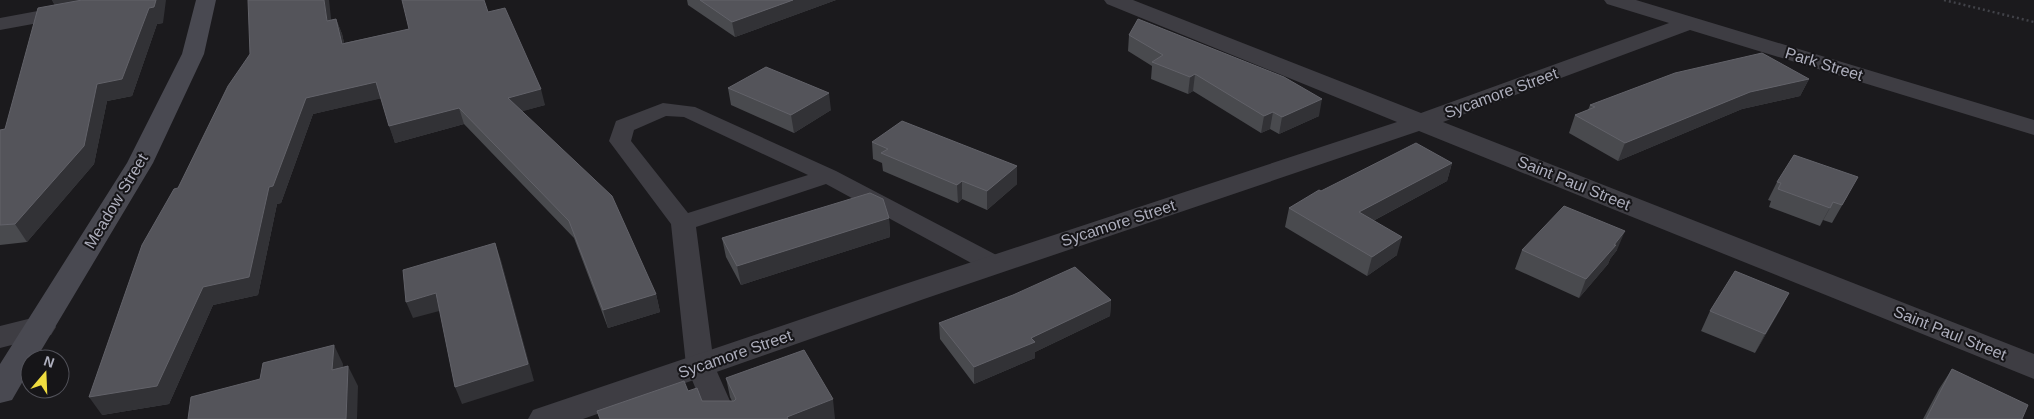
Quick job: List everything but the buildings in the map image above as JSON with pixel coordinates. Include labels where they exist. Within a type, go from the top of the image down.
[{"type":"street","points":[[0,24],[131,0]]},
{"type":"street","name":"Meadow Street","points":[[0,391],[140,163],[194,54],[206,0]]},
{"type":"street","name":"Saint Paul Street","points":[[1114,0],[2034,367]]},
{"type":"street","name":"Park Street","points":[[1614,0],[2034,128]]},
{"type":"street","name":"Sycamore Street","points":[[545,419],[1421,122],[1690,23]]},
{"type":"street","points":[[0,337],[40,326]]},
{"type":"lane","points":[[724,419],[700,365],[683,224],[620,141],[624,126],[663,110],[688,111],[828,176],[995,265]]},
{"type":"lane","points":[[683,224],[828,176]]},
{"type":"path","points":[[1944,0],[2034,22]]}]
